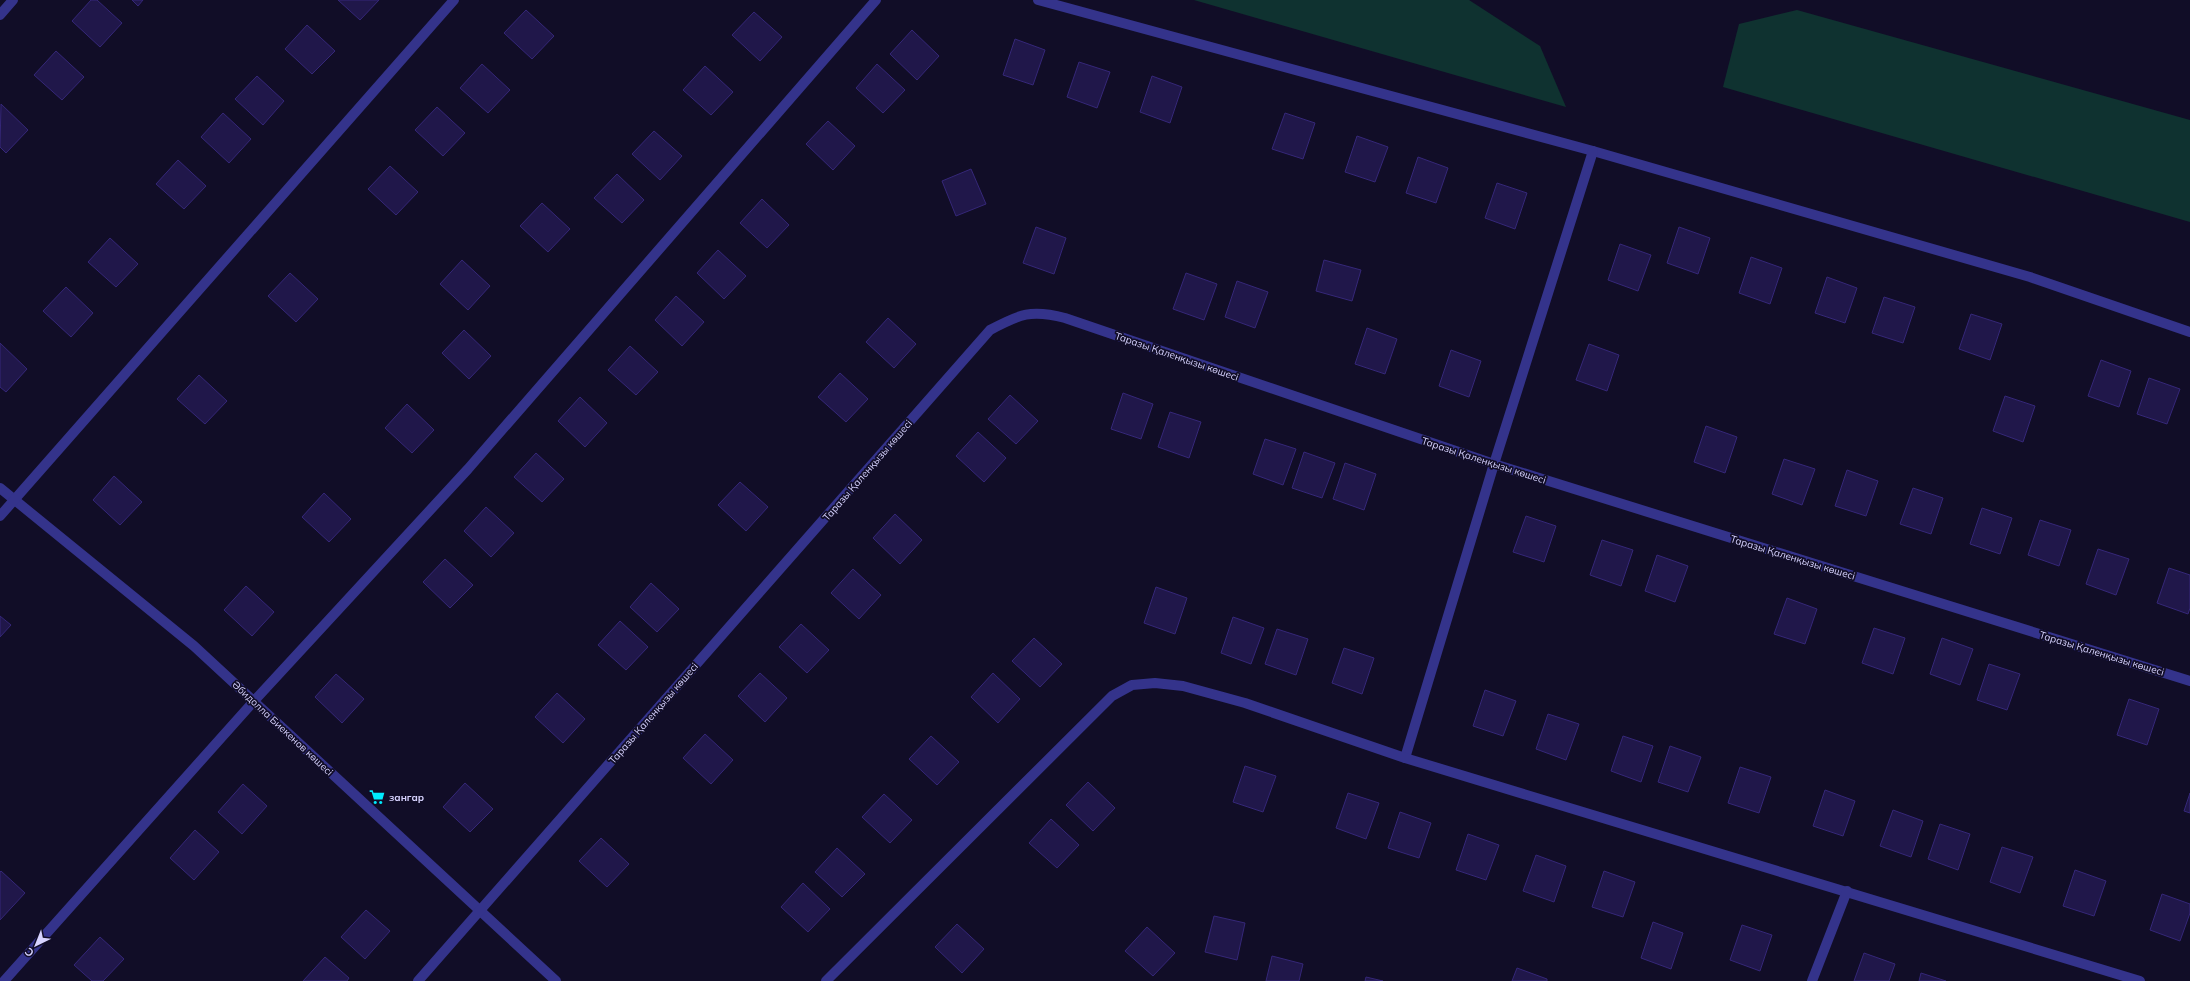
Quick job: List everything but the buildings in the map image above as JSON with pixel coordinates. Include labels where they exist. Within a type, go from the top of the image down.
[{"type":"street","points":[[0,15],[13,0]]},
{"type":"street","points":[[0,516],[454,0]]},
{"type":"street","points":[[4,981],[254,701],[468,469],[876,0]]},
{"type":"street","points":[[1038,0],[1593,151],[2030,277],[2190,332]]},
{"type":"street","points":[[1405,758],[1494,464],[1593,151]]},
{"type":"street","name":"Таразы Қаленқызы көшесі","points":[[418,981],[990,330],[1009,320],[1028,313],[1045,312],[1065,318],[1494,464],[2190,681]]},
{"type":"street","name":"Әбидолла Биекенов көшесі","points":[[0,488],[194,646],[556,981]]},
{"type":"street","points":[[826,981],[1112,696],[1132,685],[1154,683],[1183,686],[1245,703],[1405,758],[2140,981]]},
{"type":"street","points":[[1812,981],[1847,891]]},
{"type":"green space","points":[[1194,0],[1469,0],[1540,46],[1566,107]]},
{"type":"green space","points":[[1797,10],[2190,120],[2190,222],[1723,87],[1739,24]]},
{"type":"place","name":"зангар","points":[[377,797]]}]
